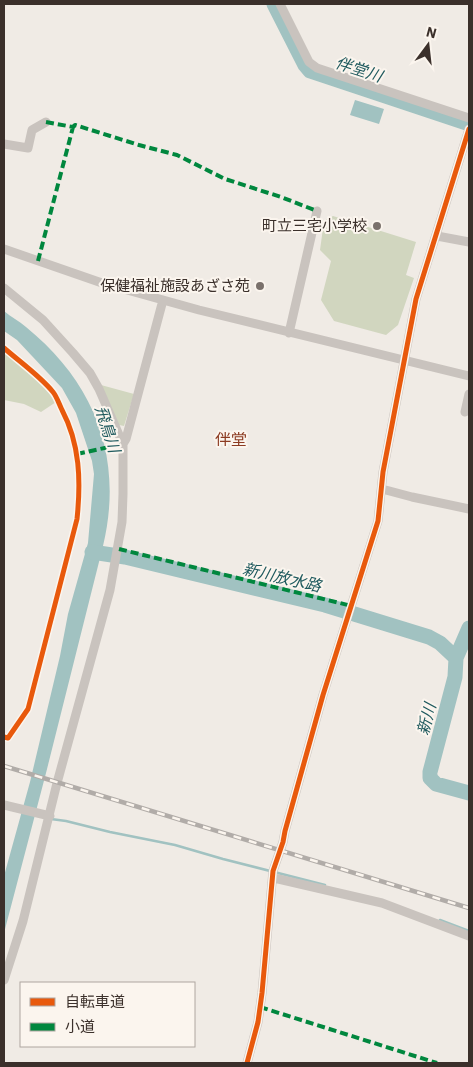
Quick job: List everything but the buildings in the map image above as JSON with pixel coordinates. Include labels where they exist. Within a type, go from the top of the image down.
[{"type":"street","points":[[280,4],[310,62],[317,68],[469,118]]},
{"type":"street","points":[[4,144],[28,148],[32,130],[46,122]]},
{"type":"street","points":[[247,1063],[258,1022],[262,993],[274,878],[273,871],[283,842],[323,696],[378,521],[383,472],[416,299],[469,129]]},
{"type":"street","points":[[289,333],[317,211]]},
{"type":"street","points":[[437,236],[469,242]]},
{"type":"street","points":[[4,249],[102,283],[163,300],[289,333],[469,376]]},
{"type":"street","points":[[4,288],[43,320],[90,373],[99,389],[122,444],[124,494],[118,549],[110,590],[48,816],[23,921],[4,980]]},
{"type":"street","points":[[122,444],[126,439],[163,300]]},
{"type":"street","points":[[465,412],[469,394]]},
{"type":"street","points":[[382,489],[412,498],[469,509]]},
{"type":"street","points":[[5,806],[48,816]]},
{"type":"street","points":[[274,878],[382,903],[469,936]]},
{"type":"green space","points":[[333,216],[416,242],[406,275],[414,278],[398,325],[386,335],[334,321],[321,300],[331,261],[320,250],[324,221]]},
{"type":"green space","points":[[4,352],[40,382],[56,402],[41,412],[24,404],[4,400]]},
{"type":"green space","points":[[101,385],[134,394],[124,426],[119,425]]},
{"type":"water","points":[[355,100],[384,109],[379,124],[350,115]]},
{"type":"water","points":[[4,311],[26,327],[50,349],[70,372],[86,398],[98,424],[106,453],[110,483],[109,514],[103,546],[4,933],[4,876],[30,782],[68,614],[88,543],[94,474],[92,461],[76,413],[62,388],[17,340],[4,331]]},
{"type":"waterway","name":"伴堂川","points":[[274,4],[305,65],[310,71],[469,124]]},
{"type":"waterway","name":"新川放水路","points":[[92,552],[125,557],[325,605],[429,637],[440,643],[456,658]]},
{"type":"waterway","name":"新川","points":[[469,628],[456,658],[455,677],[430,772],[430,778],[436,784],[469,793]]},
{"type":"waterway","points":[[51,819],[175,845],[325,885]]},
{"type":"waterway","points":[[440,920],[469,931]]},
{"type":"railway","points":[[4,766],[469,908]]},
{"type":"marked path","points":[[46,122],[73,127],[75,125],[177,155],[225,179],[317,211]]},
{"type":"marked path","points":[[38,261],[73,127]]},
{"type":"marked path","points":[[77,454],[123,444]]},
{"type":"marked path","points":[[119,549],[352,606]]},
{"type":"marked path","points":[[260,1007],[437,1063]]},
{"type":"cycle path","points":[[247,1063],[258,1022],[262,993],[273,871],[283,842],[323,695],[378,521],[383,472],[416,299],[469,129]]},
{"type":"cycle path","points":[[4,348],[42,380],[56,396],[68,423],[76,449],[79,477],[77,519],[28,709],[8,738],[4,737]]},
{"type":"place","name":"町立三宅小学校","points":[[377,226]]},
{"type":"place","name":"保健福祉施設あざさ苑","points":[[260,286]]},
{"type":"district","name":"伴堂","points":[[231,439]]},
{"type":"water label","name":"飛鳥川","points":[[108,429]]}]
